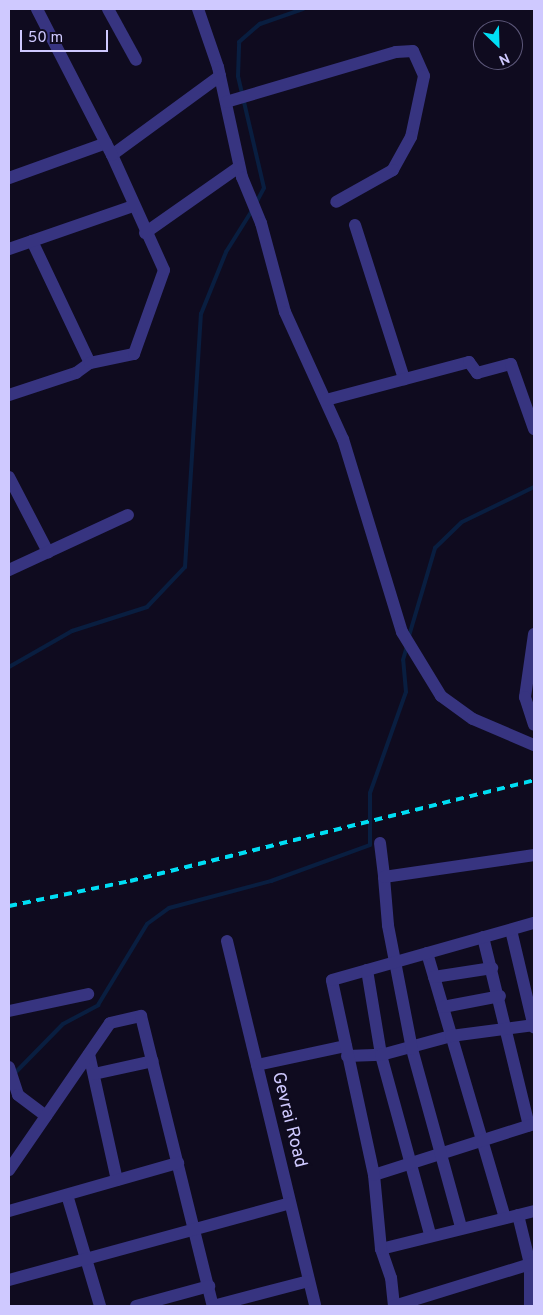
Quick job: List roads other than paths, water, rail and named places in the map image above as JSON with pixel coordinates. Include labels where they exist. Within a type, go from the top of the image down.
[{"type":"street","points":[[9,395],[76,373],[90,363],[134,354],[164,270],[145,233],[109,149],[37,9]]},
{"type":"street","points":[[108,9],[136,60]]},
{"type":"street","points":[[198,9],[230,100],[241,172],[261,223],[285,312],[326,400],[402,632],[441,696],[473,719],[534,745]]},
{"type":"street","points":[[230,100],[396,52],[413,52],[422,63],[424,76],[411,138],[393,170],[336,202]]},
{"type":"street","points":[[9,178],[109,149],[220,76]]},
{"type":"street","points":[[145,233],[241,172]]},
{"type":"street","points":[[9,249],[133,206]]},
{"type":"street","points":[[355,225],[404,379]]},
{"type":"street","points":[[32,240],[90,363]]},
{"type":"street","points":[[326,400],[469,362],[477,373],[511,364],[534,429]]},
{"type":"street","points":[[9,477],[48,552]]},
{"type":"street","points":[[9,570],[128,515]]},
{"type":"street","points":[[534,634],[525,697],[534,725]]},
{"type":"street","points":[[380,843],[394,962],[412,1049],[461,1227]]},
{"type":"street","points":[[384,877],[534,855]]},
{"type":"street","points":[[532,1264],[394,1306],[391,1278],[381,1249],[374,1175],[332,980],[534,923]]},
{"type":"street","points":[[257,1066],[346,1051],[381,1055],[412,1049],[452,1036],[534,1025],[512,930]]},
{"type":"street","points":[[374,1175],[532,1124],[504,1029],[500,996],[483,938]]},
{"type":"street","name":"Gevrai Road","points":[[227,941],[315,1306]]},
{"type":"street","points":[[427,953],[482,1141],[532,1264],[528,1304]]},
{"type":"street","points":[[434,977],[492,968]]},
{"type":"street","points":[[367,970],[381,1055],[408,1164],[430,1234]]},
{"type":"street","points":[[9,1011],[88,994]]},
{"type":"street","points":[[443,1007],[500,996]]},
{"type":"street","points":[[9,1170],[110,1023],[141,1016],[213,1306],[309,1282]]},
{"type":"street","points":[[89,1054],[117,1180]]},
{"type":"street","points":[[94,1074],[153,1061]]},
{"type":"street","points":[[9,1067],[14,1083],[26,1103],[46,1116]]},
{"type":"street","points":[[9,1211],[178,1163]]},
{"type":"street","points":[[67,1194],[100,1306]]},
{"type":"street","points":[[9,1280],[290,1203]]},
{"type":"street","points":[[381,1249],[430,1234],[534,1211]]},
{"type":"street","points":[[136,1306],[208,1286]]},
{"type":"waterway","points":[[256,203],[264,188],[238,76],[239,42],[260,24],[303,9]]},
{"type":"waterway","points":[[9,667],[72,631],[147,607],[185,567],[201,314],[226,252],[253,209]]},
{"type":"waterway","points":[[409,636],[435,548],[462,522],[534,487]]},
{"type":"waterway","points":[[14,1074],[63,1024],[98,1005],[147,924],[169,908],[271,881],[370,845],[370,793],[406,692],[403,660],[407,646]]},
{"type":"railway","points":[[9,906],[130,881],[534,780]]}]
